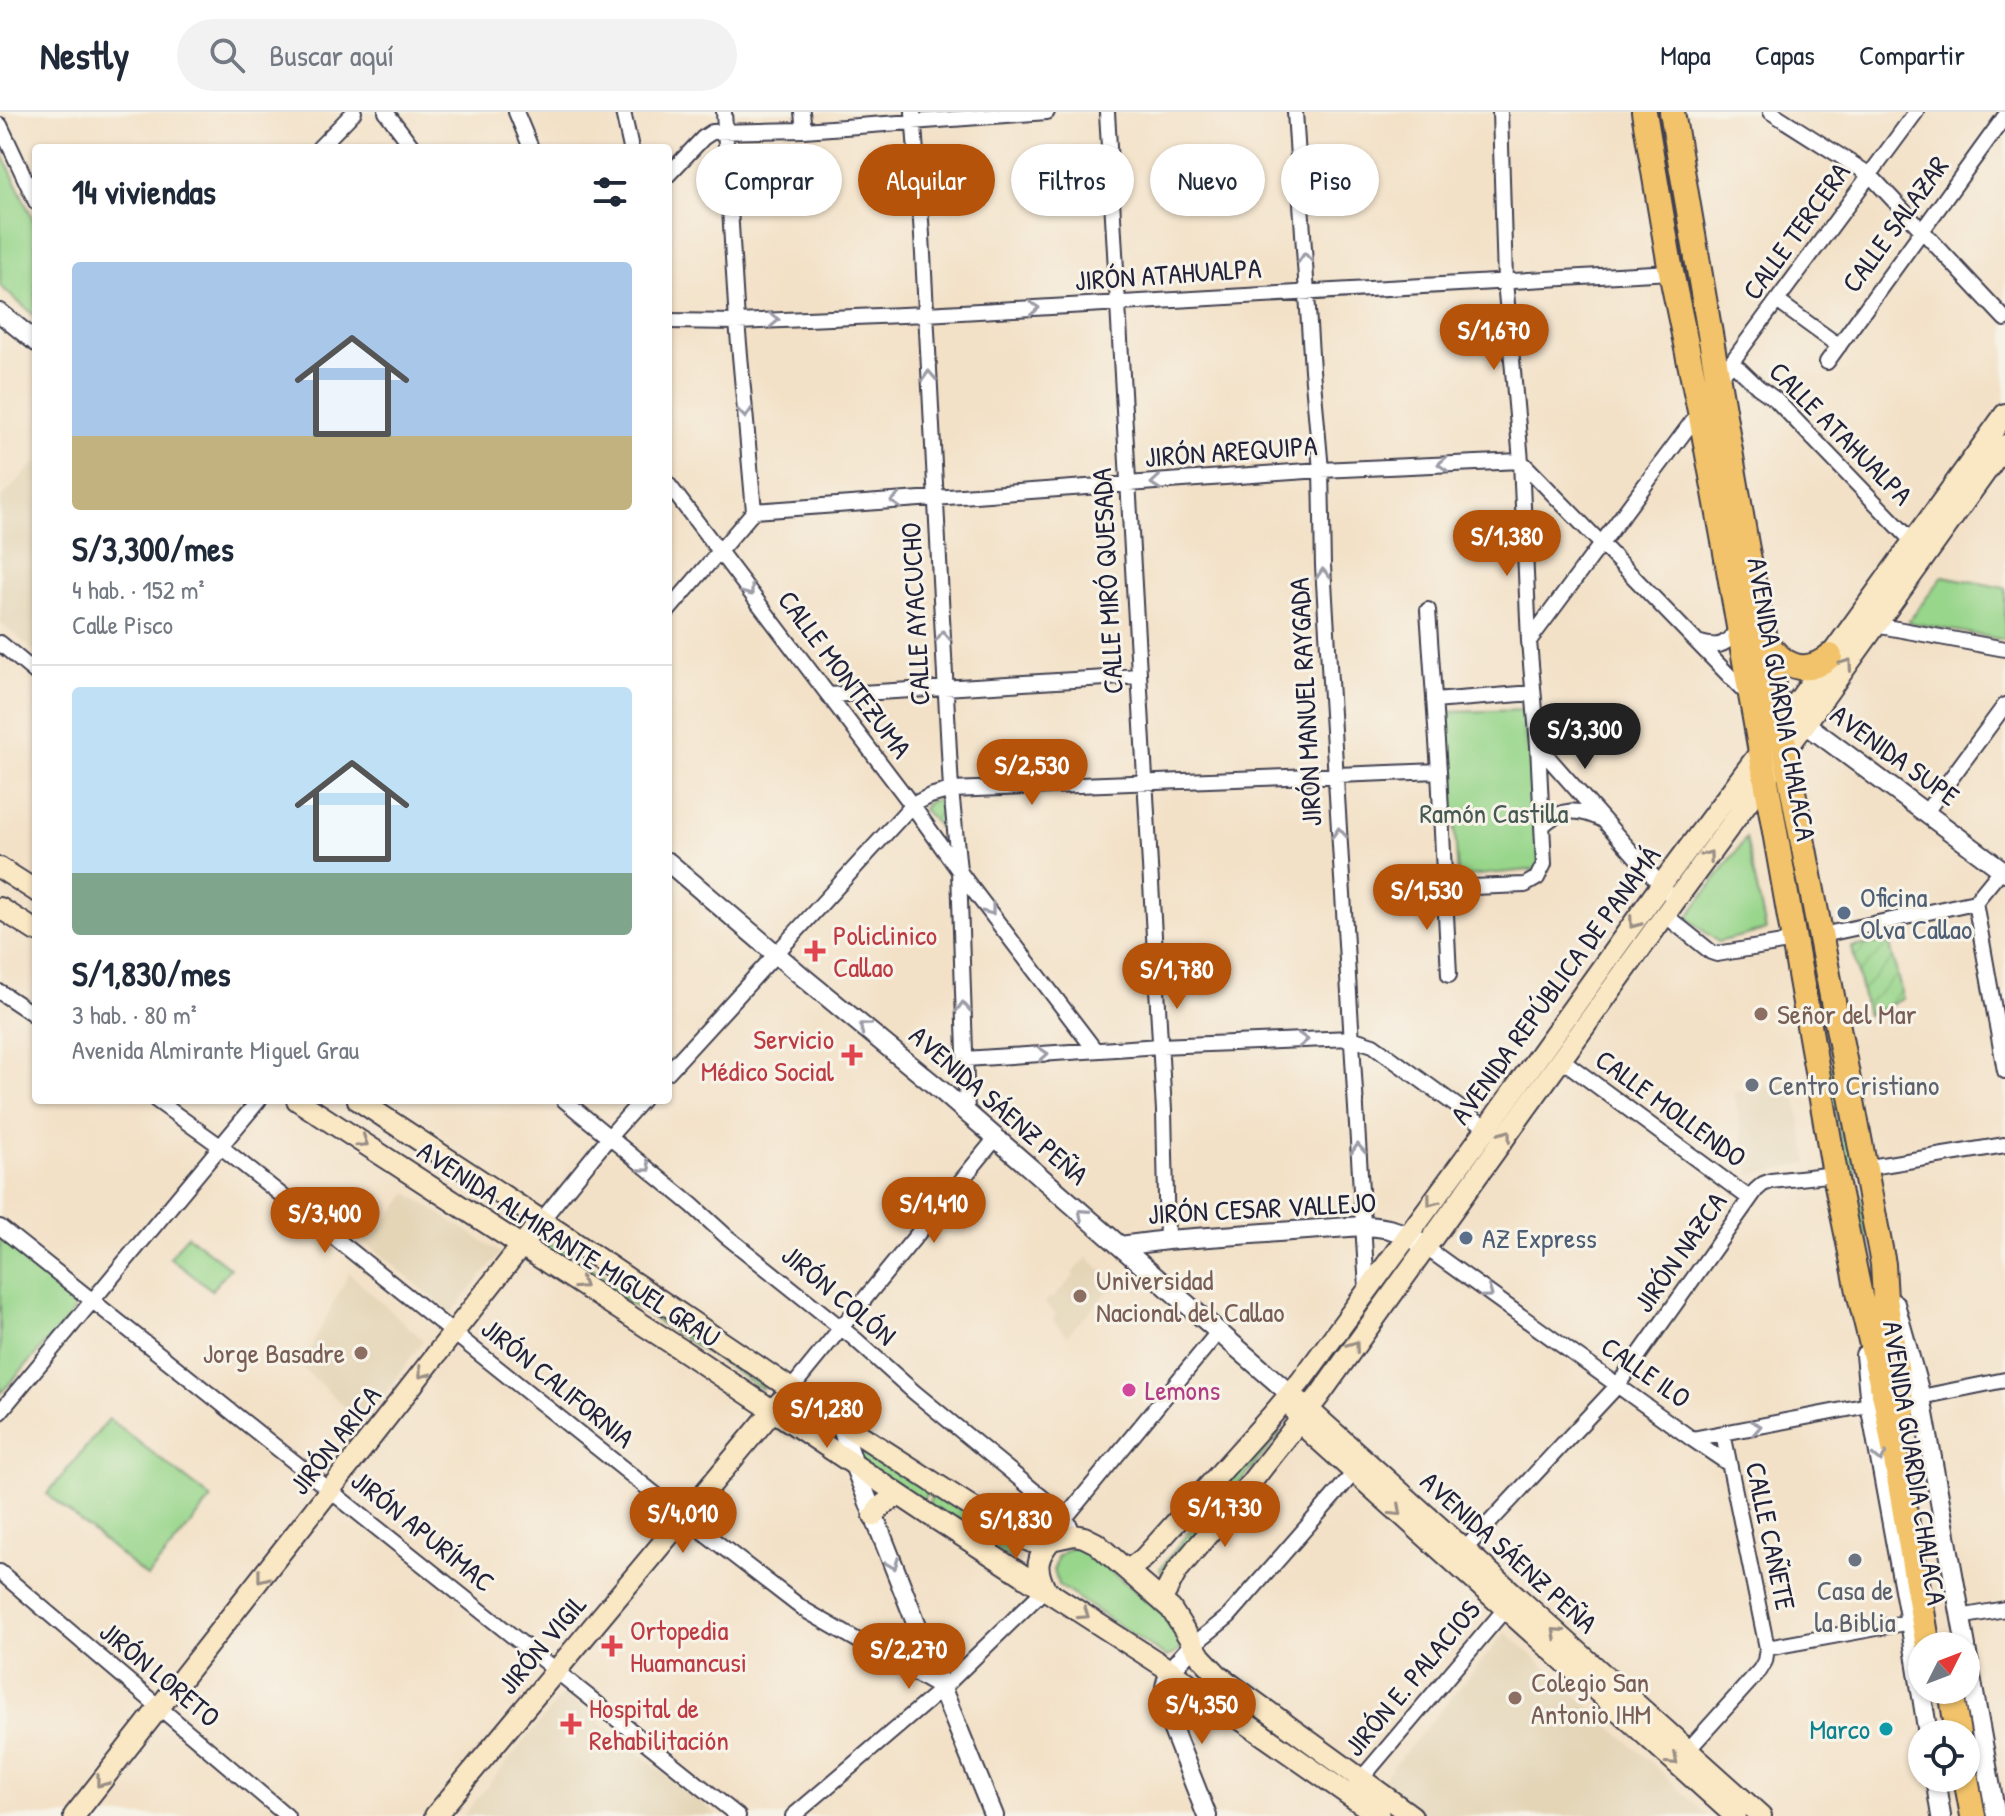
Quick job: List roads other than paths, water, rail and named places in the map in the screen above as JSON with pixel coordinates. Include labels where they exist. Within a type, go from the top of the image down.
[{"type":"main road","name":"AVENIDA GUARDIA CHALACA","points":[[1644,112],[1671,272],[1700,411],[1735,545],[1792,720],[1786,750],[1883,1264],[1926,1632]]},
{"type":"main road","name":"AVENIDA GUARDIA CHALACA","points":[[1672,112],[1717,382],[1735,545],[1739,628],[1814,1059],[1878,1403],[1911,1499],[1940,1632]]},
{"type":"main road","points":[[1661,214],[1689,211]]},
{"type":"main road","name":"AVENIDA REPÚBLICA DE PANAMÁ","points":[[1792,720],[1830,656],[2005,414]]},
{"type":"main road","name":"AVENIDA REPÚBLICA DE PANAMÁ","points":[[1162,1599],[1187,1559],[1304,1416],[1561,1059],[1761,752],[1875,625],[2005,445]]},
{"type":"main road","points":[[1765,641],[1785,663],[1799,667],[1822,664],[1830,656]]},
{"type":"main road","name":"AVENIDA REPÚBLICA DE PANAMÁ","points":[[1128,1570],[1144,1558],[1290,1394],[1487,1128],[1786,750]]},
{"type":"main road","points":[[0,897],[8,873],[32,888]]},
{"type":"main road","points":[[0,908],[32,928]]},
{"type":"main road","points":[[1814,1059],[1844,1053]]},
{"type":"main road","name":"AVENIDA ALMIRANTE MIGUEL GRAU","points":[[303,1104],[928,1514],[1355,1787]]},
{"type":"main road","name":"AVENIDA ALMIRANTE MIGUEL GRAU","points":[[364,1104],[840,1422],[1017,1536],[1031,1542],[1051,1540],[1070,1526]]},
{"type":"main road","name":"JIRÓN ARICA","points":[[74,1816],[541,1221]]},
{"type":"main road","name":"JIRÓN VIGIL","points":[[435,1816],[791,1389]]},
{"type":"main road","name":"AVENIDA SÁENZ PEÑA","points":[[1290,1394],[1304,1416],[1746,1813]]},
{"type":"main road","name":"AVENIDA SÁENZ PEÑA","points":[[1360,1466],[1464,1550],[1511,1602],[1688,1750],[1746,1813]]},
{"type":"main road","points":[[928,1514],[928,1497],[933,1490],[941,1487]]},
{"type":"main road","points":[[874,1516],[880,1506],[901,1496]]},
{"type":"main road","points":[[1070,1526],[1096,1543],[1162,1599],[1210,1668],[1355,1787],[1379,1816]]},
{"type":"main road","points":[[1045,1589],[1039,1577],[1038,1563],[1042,1550],[1051,1540]]},
{"type":"main road","points":[[1355,1787],[1412,1816]]},
{"type":"main road","points":[[1953,1792],[1957,1816]]},
{"type":"main road","points":[[1969,1792],[1973,1816]]},
{"type":"street","points":[[323,144],[354,112]]},
{"type":"street","points":[[386,112],[410,144]]},
{"type":"street","points":[[516,112],[529,144]]},
{"type":"street","points":[[623,112],[630,144]]},
{"type":"street","points":[[672,606],[754,511],[737,322],[724,112]]},
{"type":"street","points":[[802,112],[804,130]]},
{"type":"street","points":[[672,171],[712,132],[804,130],[913,117],[1047,112]]},
{"type":"street","name":"CALLE MIRÓ QUESADA","points":[[1107,112],[1160,1046],[1167,1240]]},
{"type":"street","name":"JIRÓN MANUEL RAYGADA","points":[[1295,112],[1321,470],[1323,566],[1367,1289]]},
{"type":"street","points":[[1445,888],[1525,885],[1537,878],[1544,864],[1521,461],[1505,281],[1500,112]]},
{"type":"street","points":[[1771,112],[1870,175],[2005,319]]},
{"type":"street","name":"CALLE TERCERA","points":[[1717,382],[1916,112]]},
{"type":"street","name":"CALLE SALAZAR","points":[[1827,362],[2005,116]]},
{"type":"street","name":"CALLE AYACUCHO","points":[[913,117],[951,790],[959,870],[967,1113]]},
{"type":"street","points":[[0,125],[32,193]]},
{"type":"street","name":"JIRÓN ATAHUALPA","points":[[672,321],[737,322],[926,314],[1671,272]]},
{"type":"street","points":[[1777,301],[1839,346]]},
{"type":"street","points":[[0,313],[32,339]]},
{"type":"street","name":"CALLE ATAHUALPA","points":[[1732,362],[1775,399],[1913,542]]},
{"type":"street","points":[[1529,641],[1700,411]]},
{"type":"street","points":[[1521,461],[1751,699]]},
{"type":"street","name":"JIRÓN AREQUIPA","points":[[754,511],[1321,470],[1521,461]]},
{"type":"street","name":"CALLE MONTEZUMA","points":[[672,489],[1095,1050]]},
{"type":"street","points":[[1428,610],[1449,975]]},
{"type":"street","points":[[1875,625],[2005,649]]},
{"type":"street","points":[[1699,643],[1712,647],[1723,645],[1739,628]]},
{"type":"street","points":[[0,643],[32,670]]},
{"type":"street","points":[[829,695],[1139,676]]},
{"type":"street","points":[[1434,701],[1533,693]]},
{"type":"street","points":[[1926,812],[2005,705]]},
{"type":"street","name":"AVENIDA SUPE","points":[[1792,720],[2004,870]]},
{"type":"street","points":[[1538,746],[1605,821],[1711,952],[1717,954],[1794,941]]},
{"type":"street","points":[[672,1068],[912,805],[930,796],[951,790],[1439,771]]},
{"type":"street","points":[[1543,825],[1560,813],[1571,811],[1592,814],[1605,821]]},
{"type":"street","name":"AVENIDA SÁENZ PEÑA","points":[[672,865],[967,1113],[1290,1394]]},
{"type":"street","points":[[1822,935],[1975,902],[2004,870]]},
{"type":"street","points":[[1975,902],[2005,1071]]},
{"type":"street","points":[[0,992],[32,1013]]},
{"type":"street","points":[[965,1059],[1351,1038],[1373,1045],[1487,1128]]},
{"type":"street","name":"CALLE MOLLENDO","points":[[1561,1059],[1749,1198]]},
{"type":"street","name":"JIRÓN CALIFORNIA","points":[[162,1104],[220,1146],[803,1609],[942,1689]]},
{"type":"street","points":[[0,1412],[256,1104]]},
{"type":"street","name":"JIRÓN COLÓN","points":[[569,1104],[841,1328],[1070,1526]]},
{"type":"street","name":"JIRÓN ARICA","points":[[541,1221],[638,1104]]},
{"type":"street","name":"JIRÓN VIGIL","points":[[791,1389],[996,1138]]},
{"type":"street","points":[[1864,1168],[2005,1145]]},
{"type":"street","name":"JIRÓN NAZCA","points":[[1464,1550],[1617,1386],[1749,1198],[1763,1184],[1771,1181],[1836,1174]]},
{"type":"street","name":"JIRÓN CESAR VALLEJO","points":[[1120,1246],[1363,1226],[1386,1227],[1407,1234]]},
{"type":"street","name":"JIRÓN APURÍMAC","points":[[0,1227],[738,1816]]},
{"type":"street","name":"CALLE ILO","points":[[1407,1234],[1692,1439],[1878,1403]]},
{"type":"street","name":"AVENIDA GUARDIA CHALACA","points":[[1883,1264],[1921,1397],[1963,1632]]},
{"type":"street","points":[[1070,1526],[1219,1331]]},
{"type":"street","points":[[1921,1397],[2005,1380]]},
{"type":"street","name":"AVENIDA GUARDIA CHALACA","points":[[1878,1403],[1926,1720]]},
{"type":"street","points":[[840,1422],[854,1465],[994,1816]]},
{"type":"street","name":"CALLE CAÑETE","points":[[1723,1433],[1767,1648]]},
{"type":"street","points":[[1692,1439],[1729,1464]]},
{"type":"street","points":[[1207,1816],[1165,1710],[1165,1681],[1193,1645],[1229,1616],[1360,1466]]},
{"type":"street","name":"JIRÓN LORETO","points":[[0,1572],[287,1816]]},
{"type":"street","points":[[793,1816],[942,1689],[1045,1589]]},
{"type":"street","name":"JIRÓN E. PALACIOS","points":[[1355,1787],[1511,1602]]},
{"type":"street","points":[[1960,1617],[2005,1609]]},
{"type":"street","points":[[1688,1750],[1760,1670],[1767,1648],[1910,1622]]},
{"type":"street","name":"AVENIDA GUARDIA CHALACA","points":[[1976,1704],[1996,1816]]},
{"type":"street","points":[[1937,1792],[1941,1816]]},
{"type":"place","name":"Oficina Olva Callao","points":[[1844,913]]},
{"type":"place","name":"Policlinico Callao","points":[[815,951]]},
{"type":"place","name":"Señor del Mar","points":[[1761,1014]]},
{"type":"place","name":"Servicio Médico Social","points":[[852,1055]]},
{"type":"place","name":"Centro Cristiano","points":[[1752,1085]]},
{"type":"place","name":"AZ Express","points":[[1466,1238]]},
{"type":"place","name":"Universidad Nacional del Callao","points":[[1080,1296]]},
{"type":"place","name":"Jorge Basadre","points":[[361,1353]]},
{"type":"place","name":"Lemons","points":[[1129,1390]]},
{"type":"place","name":"Casa de la Biblia","points":[[1855,1560]]},
{"type":"place","name":"Ortopedia Huamancusi","points":[[612,1646]]},
{"type":"place","name":"Colegio San Antonio IHM","points":[[1515,1698]]},
{"type":"place","name":"Hospital de Rehabilitación","points":[[571,1724]]},
{"type":"place","name":"Marco","points":[[1886,1729]]},
{"type":"park label","name":"Ramón Castilla","points":[[1494,813]]}]
